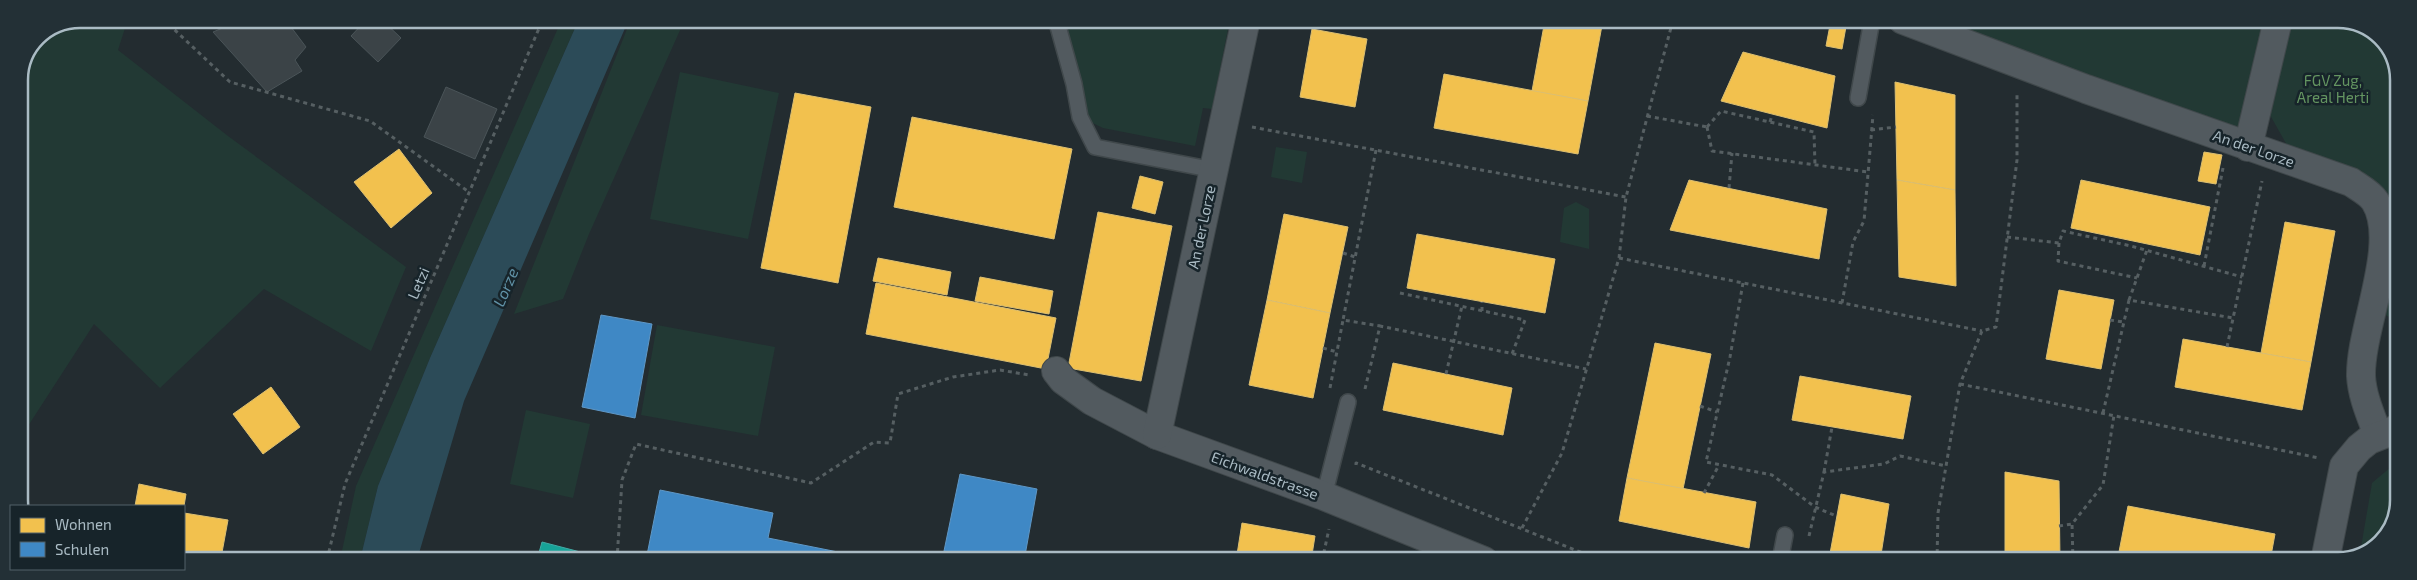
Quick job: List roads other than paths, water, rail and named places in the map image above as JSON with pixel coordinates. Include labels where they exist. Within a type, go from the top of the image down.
[{"type":"street","name":"An der Lorze","points":[[1157,435],[1244,28]]},
{"type":"street","name":"An der Lorze","points":[[1925,28],[2086,89],[2351,182],[2374,199],[2384,220],[2383,245],[2363,349],[2361,378],[2366,402],[2387,432]]},
{"type":"street","points":[[2248,147],[2276,28]]},
{"type":"street","name":"Eichwaldstrasse","points":[[1059,376],[1092,401],[1157,435],[1333,508],[1458,552]]},
{"type":"street","points":[[2327,552],[2344,466],[2359,448],[2387,432]]},
{"type":"lane","points":[[1058,28],[1080,117],[1095,147],[1214,170]]},
{"type":"lane","points":[[1858,98],[1871,28]]},
{"type":"lane","points":[[1333,508],[1348,402]]},
{"type":"lane","points":[[1782,552],[1785,535]]},
{"type":"water","name":"Lorze","points":[[575,28],[625,28],[464,401],[419,552],[362,552],[378,486],[430,358]]},
{"type":"park label","name":"FGV Zug, Areal Herti","points":[[2333,88]]}]
